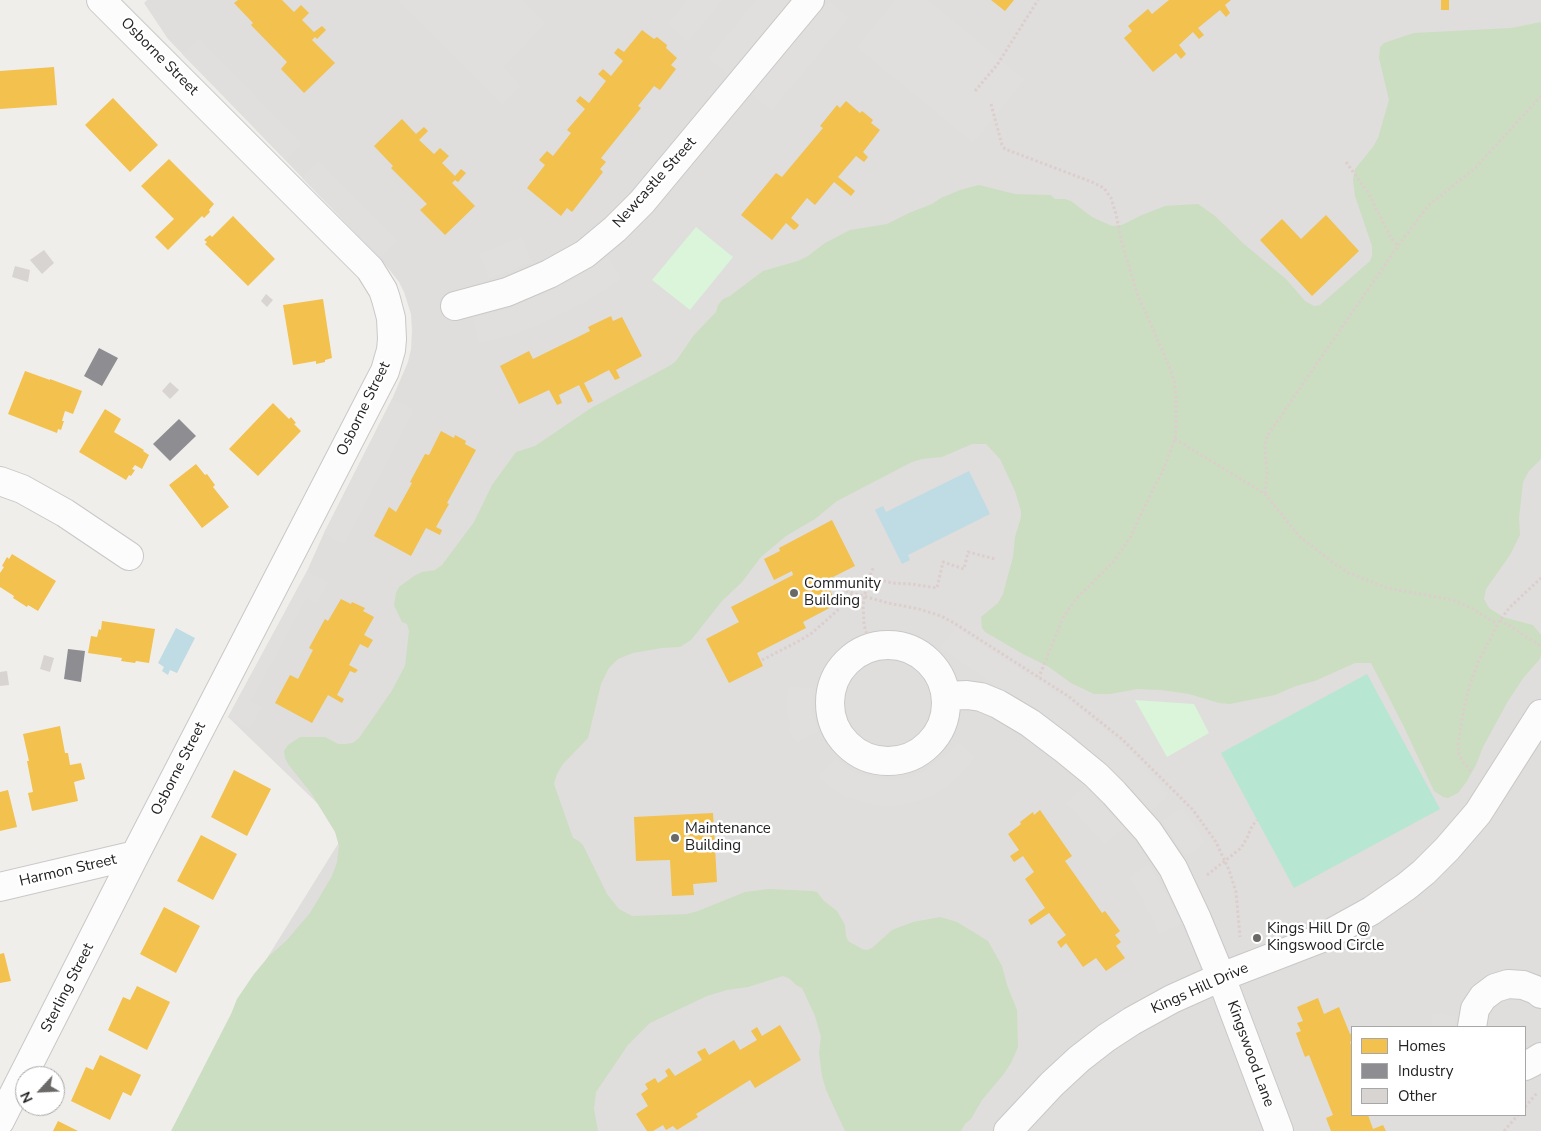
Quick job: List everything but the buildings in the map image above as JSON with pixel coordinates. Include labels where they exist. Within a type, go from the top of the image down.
[{"type":"street","name":"Osborne Street","points":[[101,0],[366,264],[383,290],[390,312],[392,327],[391,350],[385,371],[135,855]]},
{"type":"street","name":"Newcastle Street","points":[[455,306],[527,285],[569,264],[598,244],[642,202],[810,0]]},
{"type":"street","points":[[0,482],[22,489],[64,513],[129,556]]},
{"type":"street","points":[[880,645],[901,646],[919,654],[940,676],[946,696],[942,726],[924,750],[906,760],[886,762],[866,758],[857,753],[848,747],[836,730],[830,711],[831,691],[838,672],[861,651],[871,648],[880,645]]},
{"type":"street","name":"Kingswood Lane","points":[[946,696],[973,695],[998,704],[1030,723],[1080,761],[1114,793],[1148,831],[1173,868],[1185,892],[1222,977],[1279,1131]]},
{"type":"street","name":"Kings Hill Drive","points":[[1008,1131],[1078,1059],[1100,1042],[1151,1010],[1222,977],[1322,938],[1346,926],[1389,899],[1424,872],[1478,813],[1541,714]]},
{"type":"street","name":"Harmon Street","points":[[0,887],[135,855]]},
{"type":"street","name":"Sterling Street","points":[[0,1122],[135,855]]},
{"type":"street","points":[[1472,1026],[1475,1009],[1483,997],[1495,988],[1508,984],[1523,984],[1541,994]]},
{"type":"street","points":[[1526,1066],[1541,1057]]},
{"type":"path","points":[[975,91],[997,65],[1038,0]]},
{"type":"path","points":[[1265,494],[1267,474],[1265,441],[1269,432],[1398,246],[1428,206],[1475,168],[1541,96]]},
{"type":"path","points":[[991,104],[1002,145],[1005,149],[1098,184],[1104,188],[1111,198],[1137,293],[1174,380],[1177,410],[1175,439],[1164,468],[1131,536],[1115,560],[1077,598],[1068,610],[1039,677]]},
{"type":"path","points":[[1346,162],[1370,194],[1391,238],[1398,246]]},
{"type":"path","points":[[1175,439],[1265,494],[1300,536],[1331,562],[1349,573],[1387,588],[1453,600],[1499,622],[1541,646]]},
{"type":"path","points":[[869,577],[892,583],[936,588],[943,562],[964,568],[968,552],[995,559]]},
{"type":"path","points":[[871,648],[863,615],[864,595],[874,566]]},
{"type":"path","points":[[1494,789],[1476,776],[1463,762],[1458,744],[1459,732],[1469,688],[1478,662],[1499,622],[1510,607],[1541,578]]},
{"type":"path","points":[[762,660],[799,641],[812,632],[839,609],[854,593]]},
{"type":"path","points":[[1185,892],[1237,852],[1244,844],[1252,826],[1257,820]]},
{"type":"path","points":[[1526,1107],[1541,1088]]},
{"type":"path","points":[[1504,1131],[1517,1116]]},
{"type":"shaded area","points":[[147,0],[1541,0],[1541,1131],[175,1131],[236,1008],[346,831],[228,717],[307,571],[324,533],[392,399],[408,362],[412,331],[411,314],[404,292],[399,282],[380,258],[168,39],[144,3]]},
{"type":"shaded area","points":[[521,0],[545,24],[503,68],[521,86],[503,105],[398,1]]},
{"type":"shaded area","points":[[687,0],[723,0],[688,42],[667,24]]},
{"type":"shaded area","points":[[756,0],[813,0],[823,8],[829,1],[849,18],[772,111],[708,58]]},
{"type":"shaded area","points":[[895,0],[929,0],[1025,80],[973,143],[856,47]]},
{"type":"shaded area","points":[[199,38],[303,144],[286,160],[182,54]]},
{"type":"shaded area","points":[[319,161],[398,241],[380,258],[302,178]]},
{"type":"shaded area","points":[[522,237],[532,262],[489,279],[479,254]]},
{"type":"shaded area","points":[[608,257],[622,278],[613,285],[578,306],[542,323],[517,333],[479,343],[473,318],[509,308],[543,294],[577,277]]},
{"type":"shaded area","points":[[392,399],[414,410],[345,544],[324,533]]},
{"type":"shaded area","points":[[307,571],[328,583],[317,603],[307,598],[251,701],[262,707],[250,729],[228,717]]},
{"type":"shaded area","points":[[955,627],[1076,706],[1094,720],[1132,753],[1170,795],[1150,812],[1114,772],[1078,741],[940,648]]},
{"type":"shaded area","points":[[788,686],[813,689],[812,710],[818,732],[795,743],[790,730],[787,712]]},
{"type":"shaded area","points":[[960,743],[975,757],[953,782],[923,800],[888,806],[870,804],[837,792],[818,777],[836,759],[850,770],[862,775],[888,780],[914,776],[926,770]]},
{"type":"shaded area","points":[[1085,786],[1125,828],[1104,844],[1066,803]]},
{"type":"shaded area","points":[[1183,807],[1206,843],[1186,856],[1162,821]]},
{"type":"shaded area","points":[[1149,864],[1182,924],[1159,933],[1142,898],[1128,877]]},
{"type":"shaded area","points":[[1432,1013],[1455,1016],[1455,1026],[1431,1026]]},
{"type":"green space","points":[[1541,22],[1541,459],[1529,471],[1523,482],[1519,518],[1520,535],[1510,555],[1486,589],[1484,599],[1489,608],[1503,617],[1533,625],[1541,635],[1541,655],[1540,659],[1524,677],[1508,701],[1483,747],[1476,765],[1458,793],[1448,798],[1434,791],[1371,663],[1355,663],[1315,681],[1296,686],[1275,695],[1230,704],[1219,703],[1189,694],[1161,690],[1137,689],[1110,694],[1094,694],[1071,683],[1049,667],[985,632],[982,628],[981,617],[998,603],[1003,594],[1013,557],[1021,511],[1015,491],[1000,459],[986,444],[972,444],[942,457],[912,462],[837,501],[815,519],[786,536],[761,557],[742,582],[722,601],[691,640],[680,647],[633,653],[618,659],[609,668],[601,684],[588,738],[563,764],[554,784],[573,838],[583,845],[607,894],[619,909],[632,916],[687,914],[745,892],[769,889],[812,891],[817,892],[824,901],[837,911],[845,925],[848,941],[862,949],[872,948],[892,930],[913,922],[940,917],[957,922],[988,941],[1002,966],[1017,1010],[1018,1047],[1003,1075],[982,1100],[971,1119],[961,1131],[845,1131],[826,1090],[822,1076],[819,1053],[821,1037],[815,1016],[802,988],[783,976],[748,987],[727,990],[707,996],[650,1023],[628,1045],[596,1092],[594,1109],[598,1131],[171,1131],[237,999],[269,956],[286,941],[310,913],[332,876],[337,862],[339,846],[335,832],[311,793],[288,764],[284,751],[288,745],[300,737],[325,737],[338,744],[353,743],[359,738],[391,692],[405,666],[409,631],[407,624],[402,622],[394,605],[399,587],[414,576],[422,572],[435,570],[442,565],[474,522],[492,485],[516,452],[535,446],[591,408],[671,365],[676,361],[694,335],[716,312],[718,305],[723,299],[730,296],[763,271],[798,261],[825,243],[850,230],[887,224],[932,204],[941,198],[979,185],[1015,194],[1051,195],[1055,199],[1065,199],[1071,201],[1092,217],[1112,226],[1122,225],[1165,206],[1198,204],[1215,216],[1244,244],[1286,279],[1305,301],[1314,306],[1320,305],[1370,261],[1372,256],[1372,246],[1355,196],[1353,179],[1355,169],[1378,138],[1389,100],[1379,58],[1380,47],[1384,43],[1414,33],[1511,28]]},
{"type":"green space","points":[[696,227],[733,257],[690,310],[652,280]]},
{"type":"green space","points":[[1367,674],[1440,809],[1294,888],[1221,753]]},
{"type":"green space","points":[[1135,700],[1194,704],[1209,733],[1167,757]]},
{"type":"water","points":[[969,471],[990,514],[908,555],[910,560],[902,564],[875,510],[883,506],[886,512]]},
{"type":"water","points":[[176,628],[195,638],[177,673],[170,670],[168,675],[162,671],[164,667],[158,663]]},
{"type":"place","name":"Community Building","points":[[794,593]]},
{"type":"place","name":"Maintenance Building","points":[[675,838]]},
{"type":"place","name":"Kings Hill Dr @ Kingswood Circle","points":[[1257,938]]}]
